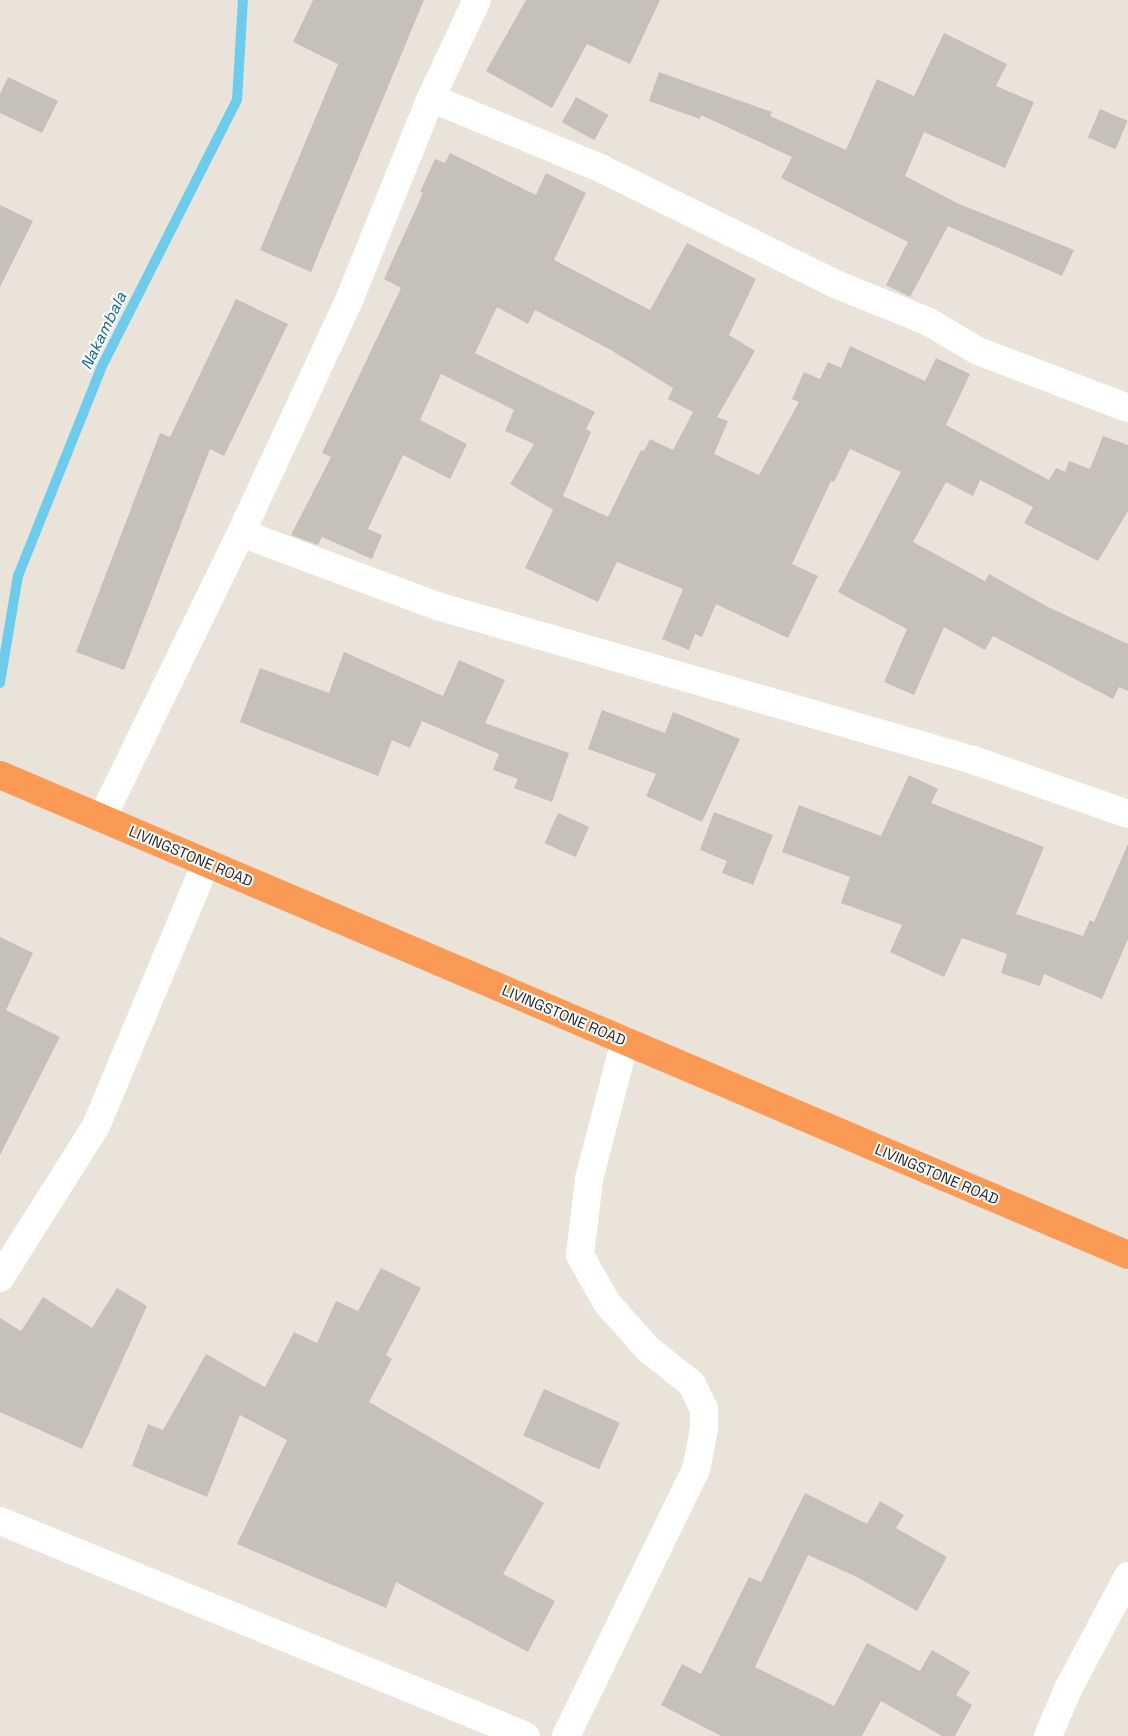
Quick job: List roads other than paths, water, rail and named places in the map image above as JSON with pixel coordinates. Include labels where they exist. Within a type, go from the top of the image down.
[{"type":"highway","name":"LIVINGSTONE ROAD","points":[[10,779],[1128,1255]]},
{"type":"street","points":[[102,818],[241,533],[348,303],[431,98],[478,0]]},
{"type":"street","points":[[431,98],[602,169],[838,284],[927,321],[978,351],[1128,408]]},
{"type":"street","points":[[241,533],[437,606],[973,760],[1128,814]]},
{"type":"street","points":[[0,1278],[96,1126],[206,863]]},
{"type":"street","points":[[566,1736],[696,1470],[704,1429],[704,1410],[692,1384],[648,1348],[607,1303],[580,1255],[589,1179],[625,1041]]},
{"type":"street","points":[[0,1521],[526,1736]]},
{"type":"street","points":[[1048,1736],[1068,1689],[1128,1576]]},
{"type":"waterway","name":"Nakambala","points":[[0,683],[18,576],[103,364],[237,100],[243,0]]}]
